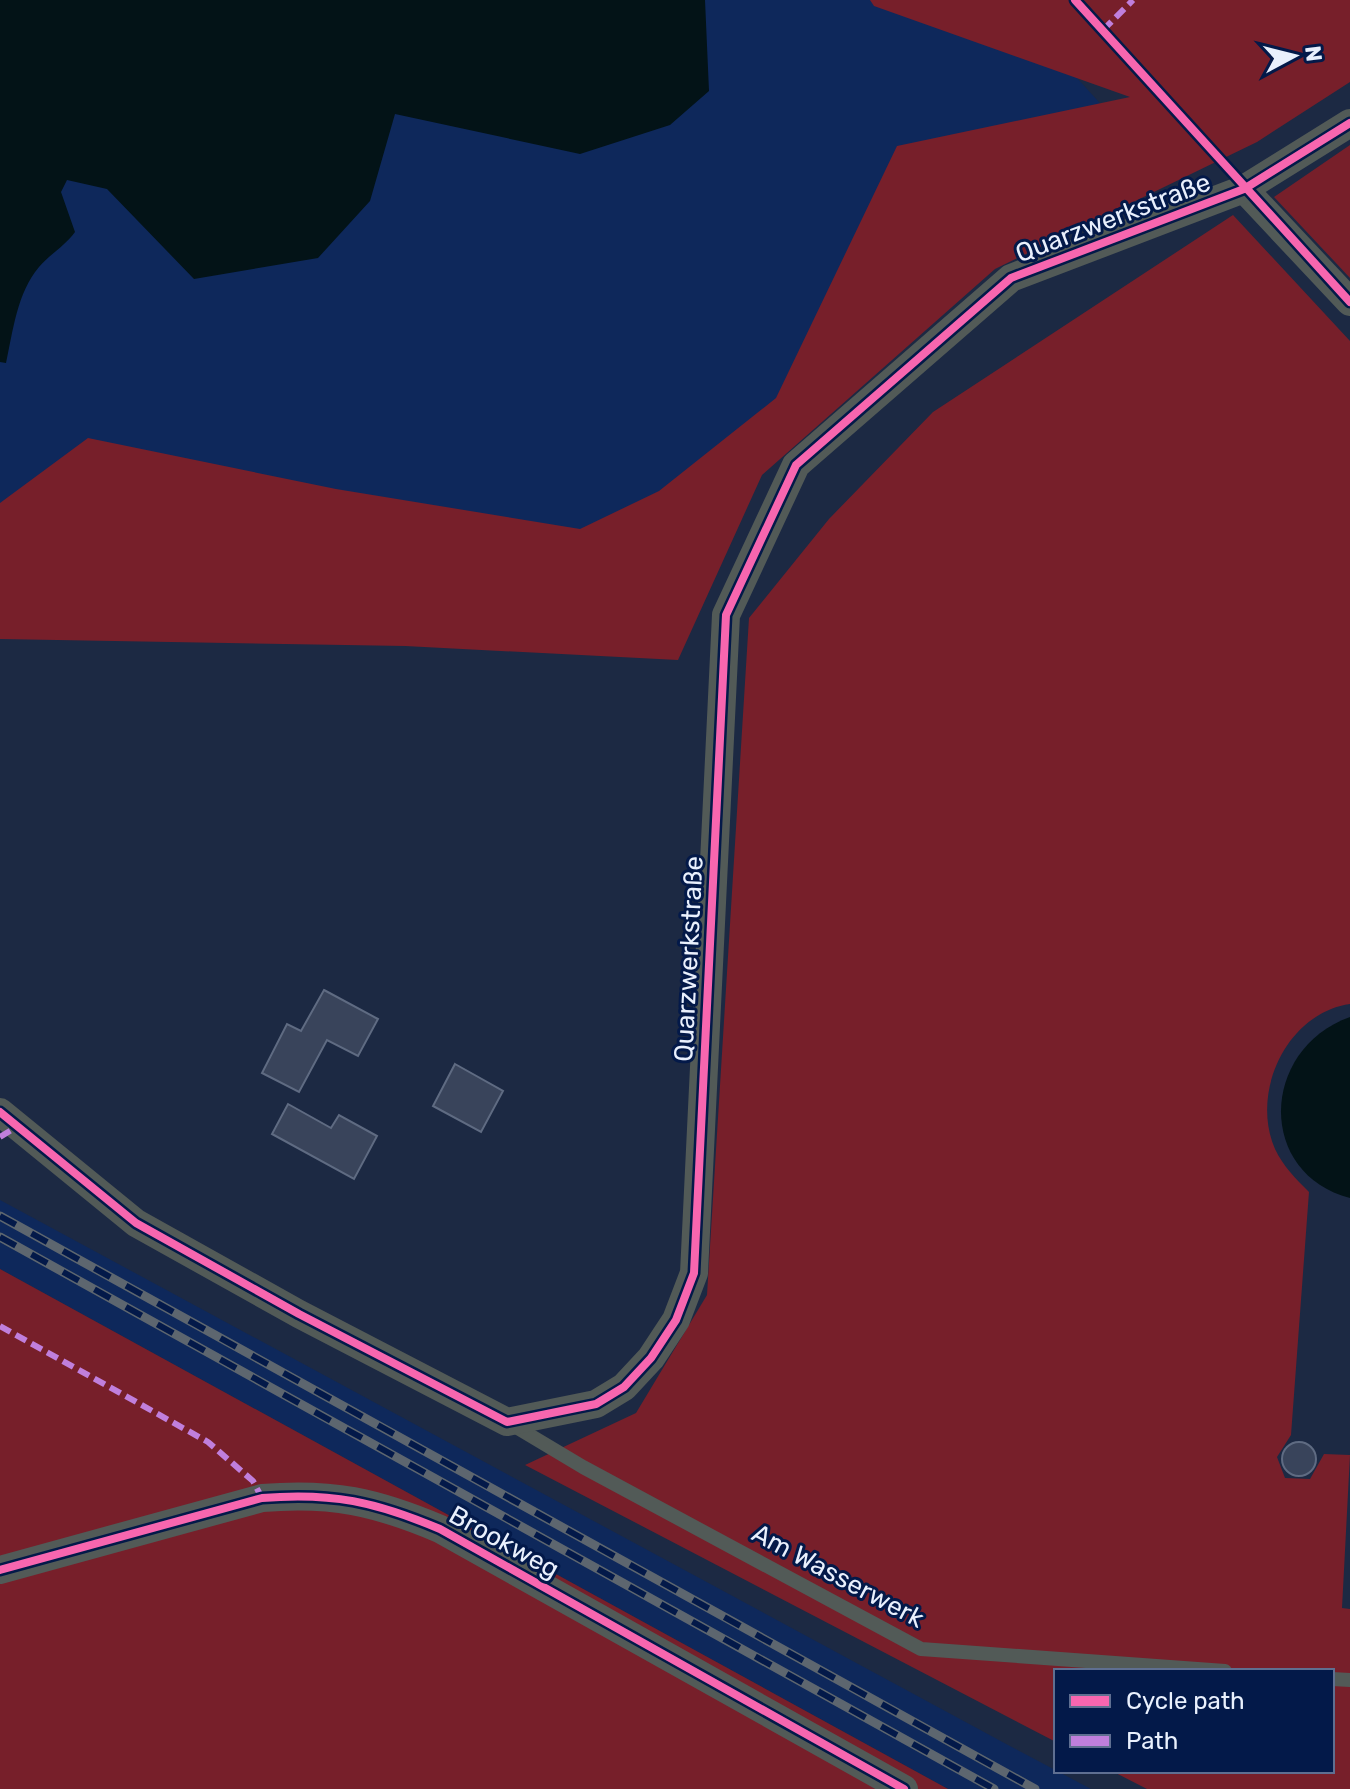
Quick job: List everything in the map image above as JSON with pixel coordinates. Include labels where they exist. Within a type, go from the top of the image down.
[{"type":"street","name":"Quarzwerkstraße","points":[[507,1422],[596,1404],[624,1387],[651,1358],[676,1320],[694,1273],[726,615],[796,465],[1011,278],[1244,189],[1350,123]]},
{"type":"street","points":[[1244,189],[1350,302]]},
{"type":"street","points":[[0,1112],[136,1223],[299,1314],[507,1422]]},
{"type":"street","name":"Brookweg","points":[[0,1570],[262,1498],[303,1494],[361,1500],[440,1529],[904,1789]]},
{"type":"lane","name":"Am Wasserwerk","points":[[507,1422],[583,1467],[921,1649],[1197,1669]]},
{"type":"shaded area","points":[[0,0],[1006,0],[1138,145],[606,603],[0,582]]},
{"type":"shaded area","points":[[0,0],[705,0],[709,91],[670,125],[580,154],[395,114],[370,201],[318,258],[194,279],[107,189],[67,180],[61,192],[75,232],[39,267],[26,288],[6,363],[0,362]]},
{"type":"shaded area","points":[[870,0],[1350,0],[1350,82],[1257,142],[995,269],[762,475],[678,660],[405,646],[0,639],[0,503],[88,438],[336,489],[580,529],[659,491],[776,398],[897,146],[1130,97],[874,6]]},
{"type":"shaded area","points":[[1350,145],[1350,278],[1274,197]]},
{"type":"shaded area","points":[[1233,215],[1350,341],[1350,1004],[1328,1010],[1308,1022],[1292,1039],[1271,1080],[1267,1104],[1268,1127],[1275,1149],[1286,1167],[1309,1192],[1291,1435],[1277,1457],[1285,1478],[1310,1479],[1324,1454],[1350,1455],[1342,1608],[1350,1609],[1350,1789],[1147,1789],[1116,1773],[1334,1773],[1334,1669],[1054,1669],[1054,1741],[525,1465],[636,1413],[707,1295],[749,618],[829,519],[933,412]]},
{"type":"shaded area","points":[[1350,1017],[1350,1198],[1320,1185],[1298,1164],[1285,1139],[1281,1111],[1285,1082],[1299,1056],[1320,1033]]},
{"type":"shaded area","points":[[0,1200],[1054,1769],[1054,1773],[1061,1773],[1091,1789],[948,1789],[0,1269]]},
{"type":"shaded area","points":[[0,1269],[948,1789],[0,1789]]},
{"type":"building","points":[[324,990],[378,1019],[358,1056],[327,1040],[299,1092],[262,1073],[287,1024],[301,1031]]},
{"type":"building","points":[[455,1064],[503,1091],[481,1132],[433,1106]]},
{"type":"building","points":[[288,1104],[331,1128],[339,1115],[377,1136],[354,1179],[272,1134]]},
{"type":"building","points":[[1299,1442],[1311,1447],[1316,1459],[1311,1471],[1299,1476],[1287,1471],[1282,1459],[1287,1447]]},
{"type":"railway","points":[[0,1216],[1035,1789]]},
{"type":"railway","points":[[0,1237],[994,1789]]},
{"type":"marked path","points":[[1103,30],[1133,0]]},
{"type":"marked path","points":[[0,1137],[18,1126]]},
{"type":"marked path","points":[[0,1326],[208,1442],[253,1481],[262,1498]]},
{"type":"cycle path","points":[[1075,0],[1350,302]]},
{"type":"cycle path","points":[[0,1112],[136,1223],[299,1314],[507,1422],[596,1404],[624,1387],[651,1358],[676,1320],[694,1273],[726,615],[796,465],[1011,278],[1244,189],[1350,123]]},
{"type":"cycle path","points":[[0,1570],[262,1498],[332,1498],[374,1506],[440,1529],[904,1789]]}]
